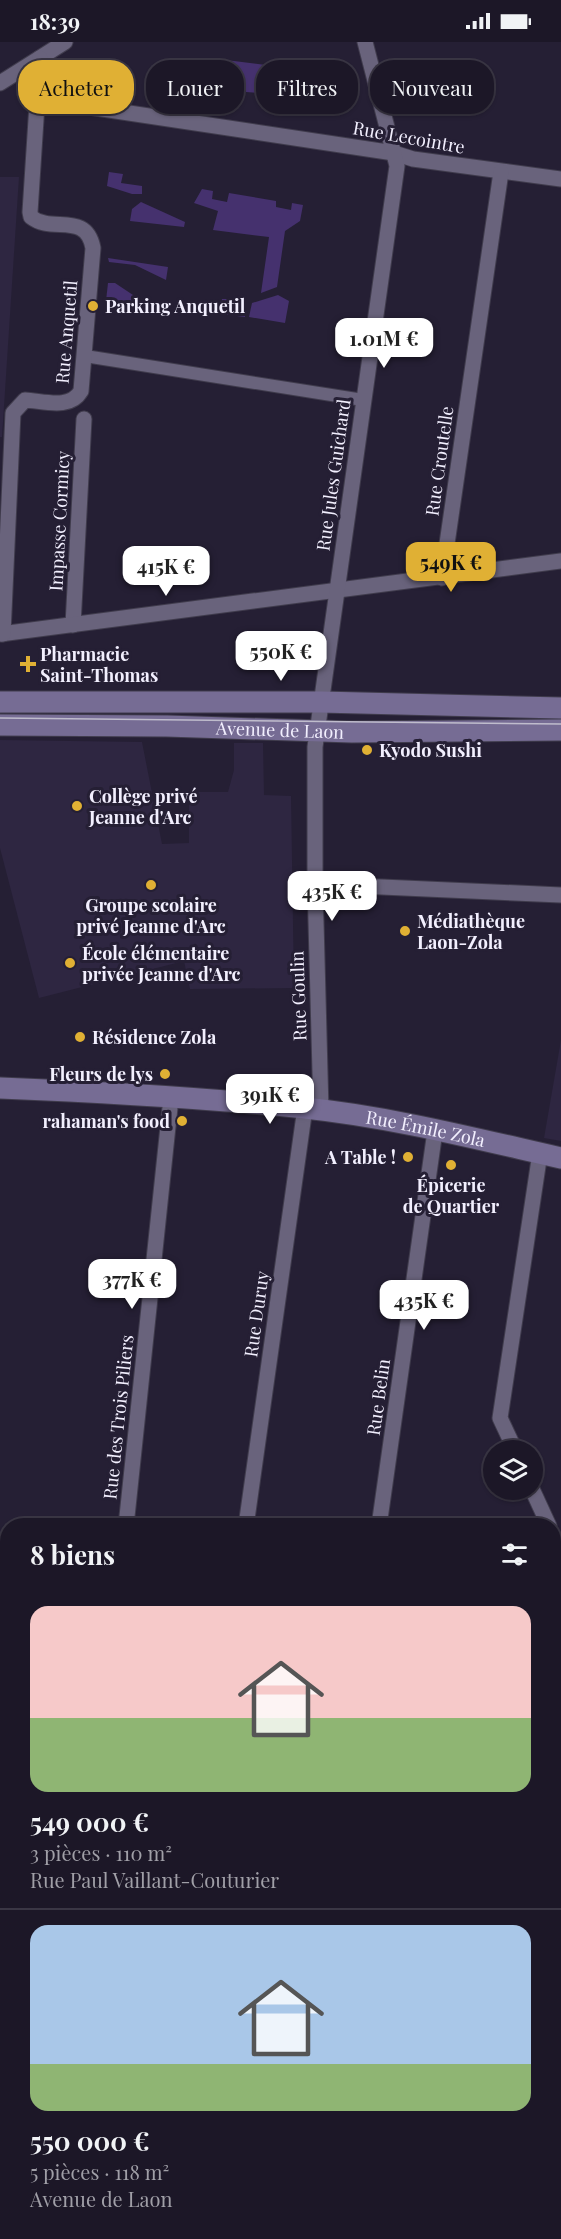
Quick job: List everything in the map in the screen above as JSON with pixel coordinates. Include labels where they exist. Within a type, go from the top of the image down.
[{"type":"main road","name":"Avenue de Laon","points":[[0,702],[321,702],[561,708]]},
{"type":"main road","name":"Avenue de Laon","points":[[0,725],[167,726],[318,731],[561,730]]},
{"type":"main road","name":"Rue Émile Zola","points":[[0,1088],[313,1109],[435,1131],[551,1156]]},
{"type":"street","points":[[0,83],[65,42]]},
{"type":"street","name":"Rue Jules Guichard","points":[[321,702],[397,166],[364,42]]},
{"type":"street","name":"Rue Anquetil","points":[[1,634],[14,413],[18,405],[25,400],[63,403],[77,398],[83,384],[93,248],[91,238],[75,226],[41,223],[32,217],[35,114]]},
{"type":"street","name":"Rue Lecointre","points":[[134,114],[394,153],[413,159],[561,179]]},
{"type":"street","name":"Rue Croutelle","points":[[442,578],[501,172]]},
{"type":"street","points":[[85,356],[363,400]]},
{"type":"street","name":"Impasse Cormicy","points":[[73,625],[84,419]]},
{"type":"street","points":[[1,634],[561,561]]},
{"type":"street","name":"Rue Goulin","points":[[313,1109],[318,731],[321,702]]},
{"type":"street","points":[[315,884],[561,895]]},
{"type":"street","name":"Rue des Trois Piliers","points":[[127,1518],[171,1098]]},
{"type":"street","name":"Rue Duruy","points":[[247,1518],[313,1109]]},
{"type":"street","name":"Rue Belin","points":[[380,1518],[435,1131]]},
{"type":"street","points":[[510,1440],[500,1418],[551,1156]]},
{"type":"street","points":[[537,1500],[545,1518]]},
{"type":"shaded area","points":[[244,62],[256,64],[256,93],[246,92],[246,85],[244,85]]},
{"type":"shaded area","points":[[109,172],[123,174],[121,183],[142,186],[142,194],[132,194],[107,186]]},
{"type":"shaded area","points":[[0,177],[19,177],[2,437],[0,437]]},
{"type":"shaded area","points":[[202,189],[213,191],[212,199],[227,202],[229,193],[276,201],[276,207],[291,210],[292,203],[303,205],[300,221],[285,231],[277,287],[261,293],[269,237],[213,230],[218,211],[194,203]]},
{"type":"shaded area","points":[[141,202],[185,222],[184,227],[130,221],[132,209]]},
{"type":"shaded area","points":[[108,258],[168,267],[166,280],[135,265],[109,262]]},
{"type":"shaded area","points":[[108,283],[115,283],[139,299],[136,304],[106,301]]},
{"type":"shaded area","points":[[278,295],[289,301],[285,323],[249,317],[252,303]]},
{"type":"shaded area","points":[[222,299],[232,299],[245,306],[245,317],[220,314]]},
{"type":"shaded area","name":"Groupe scolaire privé Jeanne d'Arc","points":[[0,740],[142,742],[162,844],[189,843],[189,792],[228,792],[234,770],[234,743],[263,743],[264,795],[291,796],[294,988],[190,989],[184,961],[39,998],[0,848]]},
{"type":"shaded area","points":[[561,1040],[561,1141],[544,1138]]},
{"type":"tram line","points":[[0,718],[561,724]]},
{"type":"place","name":"Parking Anquetil","points":[[93,306]]},
{"type":"place","name":"Pharmacie Saint-Thomas","points":[[28,664]]},
{"type":"place","name":"Kyodo Sushi","points":[[367,750]]},
{"type":"place","name":"Collège privé Jeanne d'Arc","points":[[77,806]]},
{"type":"place","name":"Groupe scolaire privé Jeanne d'Arc","points":[[151,885]]},
{"type":"place","name":"Médiathèque Laon-Zola","points":[[405,931]]},
{"type":"place","name":"École élémentaire privée Jeanne d'Arc","points":[[70,963]]},
{"type":"place","name":"Résidence Zola","points":[[80,1037]]},
{"type":"place","name":"Fleurs de lys","points":[[165,1074]]},
{"type":"place","name":"rahaman's food","points":[[182,1121]]},
{"type":"place","name":"A Table !","points":[[408,1157]]},
{"type":"place","name":"Épicerie de Quartier","points":[[451,1165]]}]
